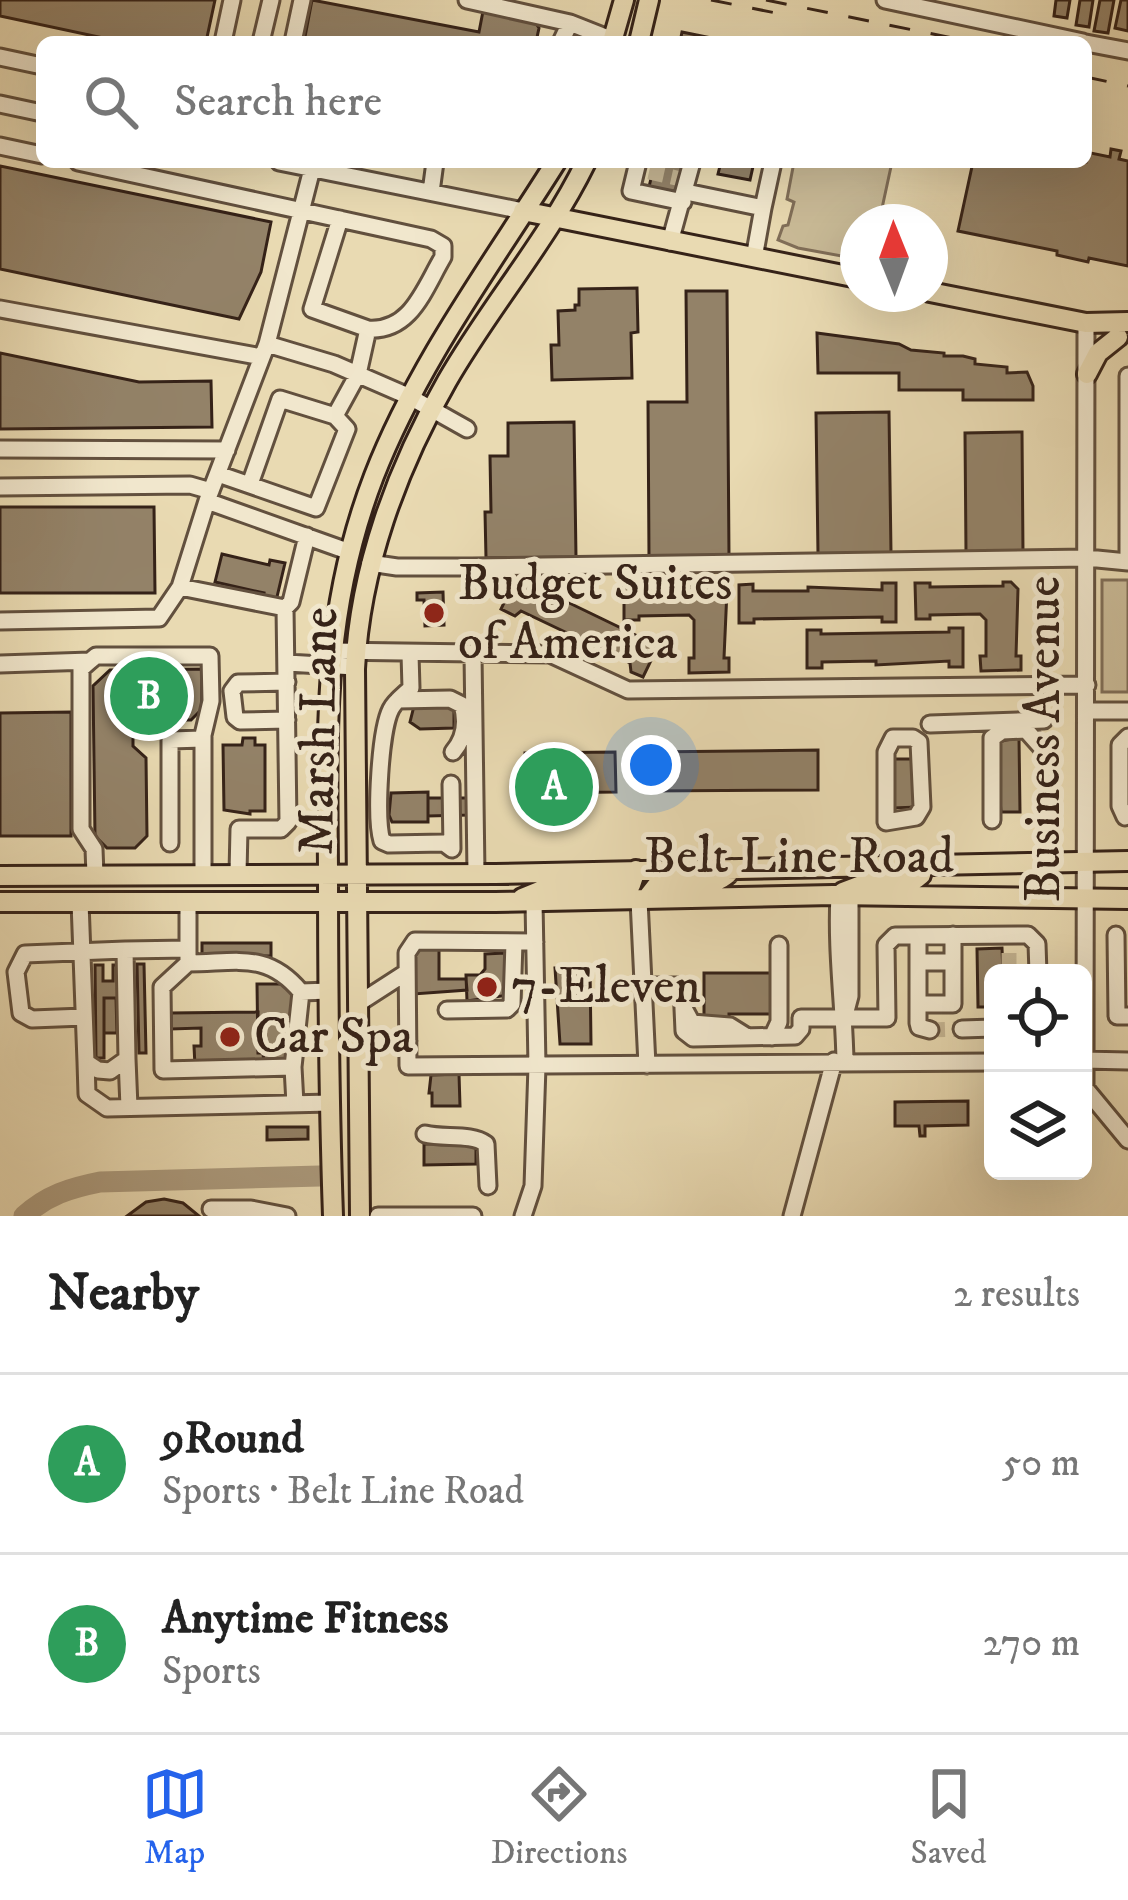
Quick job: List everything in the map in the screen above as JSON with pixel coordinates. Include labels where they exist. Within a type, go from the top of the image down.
[{"type":"main road","points":[[614,36],[624,0]]},
{"type":"main road","points":[[640,36],[649,0]]},
{"type":"main road","name":"Marsh Lane","points":[[333,1216],[325,744],[331,658],[350,552],[374,477],[410,397],[552,168]]},
{"type":"main road","name":"Marsh Lane","points":[[360,1216],[357,621],[370,563],[431,411],[583,168]]},
{"type":"main road","points":[[523,211],[840,275]]},
{"type":"main road","points":[[948,296],[1125,334]]},
{"type":"main road","points":[[1087,374],[1098,353],[1125,334]]},
{"type":"main road","name":"Belt Line Road","points":[[0,876],[476,874],[1128,861]]},
{"type":"main road","points":[[844,895],[860,884],[916,879],[923,863]]},
{"type":"main road","points":[[747,896],[764,889],[826,886],[836,865]]},
{"type":"main road","points":[[643,900],[657,885],[715,883],[725,879],[732,868]]},
{"type":"main road","points":[[512,902],[549,887],[631,885],[636,870]]},
{"type":"main road","name":"Belt Line Road","points":[[0,902],[534,902],[844,895],[1128,899]]},
{"type":"street","points":[[224,36],[232,0]]},
{"type":"street","points":[[262,36],[271,0]]},
{"type":"street","points":[[294,36],[302,0]]},
{"type":"street","points":[[467,0],[570,23],[601,36]]},
{"type":"street","points":[[885,0],[1056,36]]},
{"type":"street","points":[[564,36],[570,23]]},
{"type":"street","points":[[1092,44],[1128,52]]},
{"type":"street","points":[[0,57],[36,65]]},
{"type":"street","points":[[0,104],[36,112]]},
{"type":"street","points":[[0,146],[36,154]]},
{"type":"street","points":[[127,168],[431,239],[443,246],[443,257],[409,315],[392,328],[368,329],[312,310],[340,218]]},
{"type":"street","points":[[307,168],[523,211]]},
{"type":"street","points":[[430,192],[434,168]]},
{"type":"street","points":[[641,168],[631,191],[685,188],[763,208]]},
{"type":"street","points":[[670,242],[690,168]]},
{"type":"street","points":[[754,258],[772,168]]},
{"type":"street","points":[[0,621],[159,618],[180,587],[264,350],[312,169]]},
{"type":"street","points":[[0,309],[264,350],[358,374],[467,429]]},
{"type":"street","name":"Business Avenue","points":[[1084,964],[1088,860],[1086,323]]},
{"type":"street","points":[[334,416],[358,374],[368,329]]},
{"type":"street","points":[[370,563],[472,567],[1087,558],[1128,562],[1128,376]]},
{"type":"street","points":[[0,487],[250,484],[316,508],[347,429],[334,416],[280,399],[250,484]]},
{"type":"street","points":[[0,449],[227,450]]},
{"type":"street","points":[[212,488],[350,552]]},
{"type":"street","points":[[238,873],[238,830],[281,830],[288,822],[285,608],[291,602],[307,536]]},
{"type":"street","points":[[180,587],[285,608]]},
{"type":"street","points":[[286,663],[410,654],[550,654],[628,690],[1087,686]]},
{"type":"street","points":[[410,654],[411,688],[398,700],[388,722],[380,769],[379,834],[389,844],[444,843],[452,849],[451,784]]},
{"type":"street","points":[[473,654],[476,874]]},
{"type":"street","points":[[95,875],[94,849],[81,830],[81,669],[96,656],[210,656],[211,701],[203,739],[203,874]]},
{"type":"street","points":[[0,664],[90,662]]},
{"type":"street","points":[[287,682],[238,683],[232,691],[235,717],[241,721],[287,720]]},
{"type":"street","points":[[398,700],[450,699],[461,705],[462,742],[453,752]]},
{"type":"street","points":[[1088,711],[1128,711]]},
{"type":"street","points":[[930,724],[1044,720]]},
{"type":"street","points":[[992,820],[992,738],[1002,731],[1026,730],[1042,748]]},
{"type":"street","points":[[1125,817],[1120,806],[1120,745],[1128,737]]},
{"type":"street","points":[[893,738],[913,738],[921,748],[921,812],[886,822],[886,745],[893,738]]},
{"type":"street","points":[[170,842],[170,740],[203,739]]},
{"type":"street","points":[[452,832],[476,831]]},
{"type":"street","points":[[792,1216],[840,1061],[844,1018],[838,993],[844,895]]},
{"type":"street","points":[[643,900],[647,1065]]},
{"type":"street","points":[[80,902],[87,1094],[94,1102],[106,1108],[331,1103]]},
{"type":"street","points":[[188,902],[188,956],[162,987],[163,1070],[293,1067]]},
{"type":"street","points":[[524,1216],[533,1186],[537,1066],[534,902]]},
{"type":"street","points":[[918,1004],[953,1004],[953,935]]},
{"type":"street","points":[[1009,935],[1009,953]]},
{"type":"street","points":[[644,986],[682,986],[683,1007],[692,1023],[730,1026],[749,1038],[795,1036],[801,1018],[887,1018],[886,945],[896,936],[1028,935],[1037,944],[1038,964]]},
{"type":"street","points":[[1116,935],[1118,1016],[1128,1016]]},
{"type":"street","points":[[918,936],[919,1027],[930,1030]]},
{"type":"street","points":[[535,942],[416,941],[406,953],[408,1066],[984,1062]]},
{"type":"street","points":[[447,1010],[507,1009],[512,1004],[514,942]]},
{"type":"street","points":[[772,1037],[779,1022],[778,945]]},
{"type":"street","points":[[125,950],[129,1107]]},
{"type":"street","points":[[84,1017],[32,1019],[21,1013],[16,972],[25,954],[125,950],[268,963],[286,974],[301,992],[293,1067],[295,1104]]},
{"type":"street","points":[[918,962],[953,962]]},
{"type":"street","points":[[359,1003],[407,972]]},
{"type":"street","points":[[301,992],[329,991]]},
{"type":"street","points":[[962,1029],[984,1028]]},
{"type":"street","points":[[359,1042],[408,1041]]},
{"type":"street","points":[[86,1062],[110,1071],[127,1059]]},
{"type":"street","points":[[1092,1060],[1128,1061]]},
{"type":"street","name":"Business Avenue","points":[[1084,1072],[1085,1088],[1128,1140]]},
{"type":"street","points":[[425,1134],[478,1138],[486,1144],[488,1186]]},
{"type":"street","points":[[211,1209],[251,1209],[287,1216]]},
{"type":"street","points":[[378,1216],[472,1216]]},
{"type":"shaded area","points":[[793,168],[891,168],[883,204],[840,204],[840,256],[778,240],[794,202],[787,199]]},
{"type":"shaded area","points":[[1102,580],[1128,580],[1128,692],[1102,692]]},
{"type":"building","points":[[0,0],[215,0],[207,36],[94,36],[0,16]]},
{"type":"building","points":[[312,0],[479,32],[484,6],[531,16],[539,28],[537,36],[305,36]]},
{"type":"building","points":[[1056,0],[1070,0],[1067,18],[1054,16]]},
{"type":"building","points":[[1080,0],[1093,0],[1089,27],[1076,25]]},
{"type":"building","points":[[1100,0],[1114,0],[1108,33],[1094,31]]},
{"type":"building","points":[[1121,0],[1128,0],[1128,31],[1115,28]]},
{"type":"building","points":[[1111,149],[1121,151],[1119,159],[1128,161],[1128,266],[1089,258],[1088,262],[958,231],[972,168],[1092,168],[1092,153],[1110,157]]},
{"type":"building","points":[[0,166],[271,222],[261,272],[239,319],[0,269]]},
{"type":"building","points":[[654,168],[686,168],[679,197],[648,191]]},
{"type":"building","points":[[720,168],[753,168],[750,180],[718,174]]},
{"type":"building","points":[[637,288],[632,378],[552,380],[551,345],[559,345],[558,311],[575,310],[579,289]]},
{"type":"building","points":[[686,291],[727,291],[729,556],[649,556],[648,402],[687,402]]},
{"type":"building","points":[[817,333],[963,356],[975,359],[975,364],[1007,367],[1007,373],[1027,372],[1033,400],[963,400],[963,390],[899,390],[899,373],[818,373]]},
{"type":"building","points":[[0,353],[139,382],[211,381],[212,427],[0,429]]},
{"type":"building","points":[[889,412],[891,553],[818,554],[816,413]]},
{"type":"building","points":[[574,422],[576,557],[486,558],[490,456],[508,456],[508,423]]},
{"type":"building","points":[[1022,432],[1023,553],[966,553],[965,433]]},
{"type":"building","points":[[0,507],[154,507],[155,593],[0,593]]},
{"type":"building","points":[[222,554],[269,565],[270,560],[285,563],[276,601],[263,598],[264,593],[215,582]]},
{"type":"building","points":[[518,574],[646,640],[648,636],[660,642],[643,677],[631,672],[630,663],[521,611],[515,616],[501,609]]},
{"type":"building","points":[[1003,582],[1018,589],[1016,656],[1021,656],[1021,670],[981,671],[986,620],[980,614],[916,619],[915,583],[930,583],[930,587],[1003,586]]},
{"type":"building","points":[[882,583],[896,583],[896,622],[882,622],[882,617],[739,623],[739,585],[753,584],[753,591],[882,590]]},
{"type":"building","points":[[624,584],[721,584],[727,590],[724,658],[729,658],[729,672],[689,673],[694,620],[689,615],[624,620]]},
{"type":"building","name":"Budget Suites of America","points":[[443,592],[444,625],[425,626],[424,600],[417,600],[417,593]]},
{"type":"building","points":[[949,628],[963,628],[963,667],[949,667],[949,661],[876,665],[876,661],[822,662],[822,668],[807,668],[807,630],[821,630],[821,634],[949,632]]},
{"type":"building","points":[[202,669],[202,709],[191,720],[169,720],[158,709],[145,709],[133,721],[133,746],[146,758],[147,836],[135,848],[107,848],[95,836],[93,686],[110,670]]},
{"type":"building","points":[[454,705],[454,728],[420,729],[410,722],[414,706]]},
{"type":"building","points":[[71,712],[71,836],[0,836],[0,713]]},
{"type":"building","points":[[243,738],[255,738],[255,745],[265,745],[265,811],[250,814],[224,810],[223,745],[242,745]]},
{"type":"building","points":[[1019,738],[1020,812],[1001,812],[999,741]]},
{"type":"building","points":[[818,750],[818,790],[646,791],[646,752]]},
{"type":"building","points":[[615,752],[616,792],[525,793],[525,753]]},
{"type":"building","points":[[892,759],[917,759],[918,807],[893,808]]},
{"type":"building","points":[[428,792],[428,822],[392,822],[391,793]]},
{"type":"building","points":[[428,798],[467,798],[468,815],[428,816]]},
{"type":"building","points":[[202,943],[271,943],[271,956],[202,956]]},
{"type":"building","points":[[414,946],[439,946],[439,979],[466,979],[467,990],[414,994]]},
{"type":"building","points":[[1002,948],[1003,964],[984,964],[984,1007],[978,1007],[977,949]]},
{"type":"building","points":[[505,953],[509,995],[467,1001],[466,975],[480,975],[485,954]]},
{"type":"building","points":[[137,964],[144,964],[146,1053],[139,1053]]},
{"type":"building","points":[[95,965],[103,965],[103,981],[113,981],[113,965],[119,965],[120,1009],[116,998],[104,998],[104,1058],[96,1058]]},
{"type":"building","points":[[590,967],[591,1044],[560,1044],[555,968]]},
{"type":"building","points":[[704,973],[774,973],[774,1014],[729,1014],[729,1019],[704,1020]]},
{"type":"building","points":[[257,984],[284,984],[292,991],[293,1056],[285,1065],[264,1065],[263,1053],[258,1053]]},
{"type":"building","points":[[104,998],[116,998],[117,1033],[104,1033]]},
{"type":"building","name":"Car Spa","points":[[258,1012],[258,1053],[263,1053],[264,1065],[195,1066],[194,1046],[201,1046],[201,1028],[171,1029],[171,1013]]},
{"type":"building","points":[[459,1074],[460,1106],[432,1106],[431,1075]]},
{"type":"building","points":[[968,1101],[968,1125],[925,1126],[925,1136],[920,1136],[919,1126],[895,1126],[895,1102]]},
{"type":"building","points":[[267,1127],[308,1127],[308,1139],[267,1140]]},
{"type":"building","points":[[476,1143],[476,1164],[424,1165],[424,1144]]},
{"type":"building","points":[[146,1202],[183,1203],[199,1216],[127,1216]]},
{"type":"waterway","points":[[24,1216],[59,1193],[100,1182],[320,1176]]},
{"type":"tunnel","points":[[649,172],[681,179]]},
{"type":"tunnel","points":[[1009,953],[1009,964]]},
{"type":"tunnel","points":[[930,1030],[962,1029]]},
{"type":"railway","points":[[711,0],[781,14]]},
{"type":"railway","points":[[766,0],[943,36]]},
{"type":"railway","points":[[1092,78],[1128,86]]},
{"type":"place","name":"Budget Suites of America","points":[[434,613]]},
{"type":"place","name":"Anytime Fitness","points":[[149,696]]},
{"type":"place","name":"9Round","points":[[554,787]]},
{"type":"place","name":"7-Eleven","points":[[487,987]]},
{"type":"place","name":"Car Spa","points":[[230,1037]]}]
